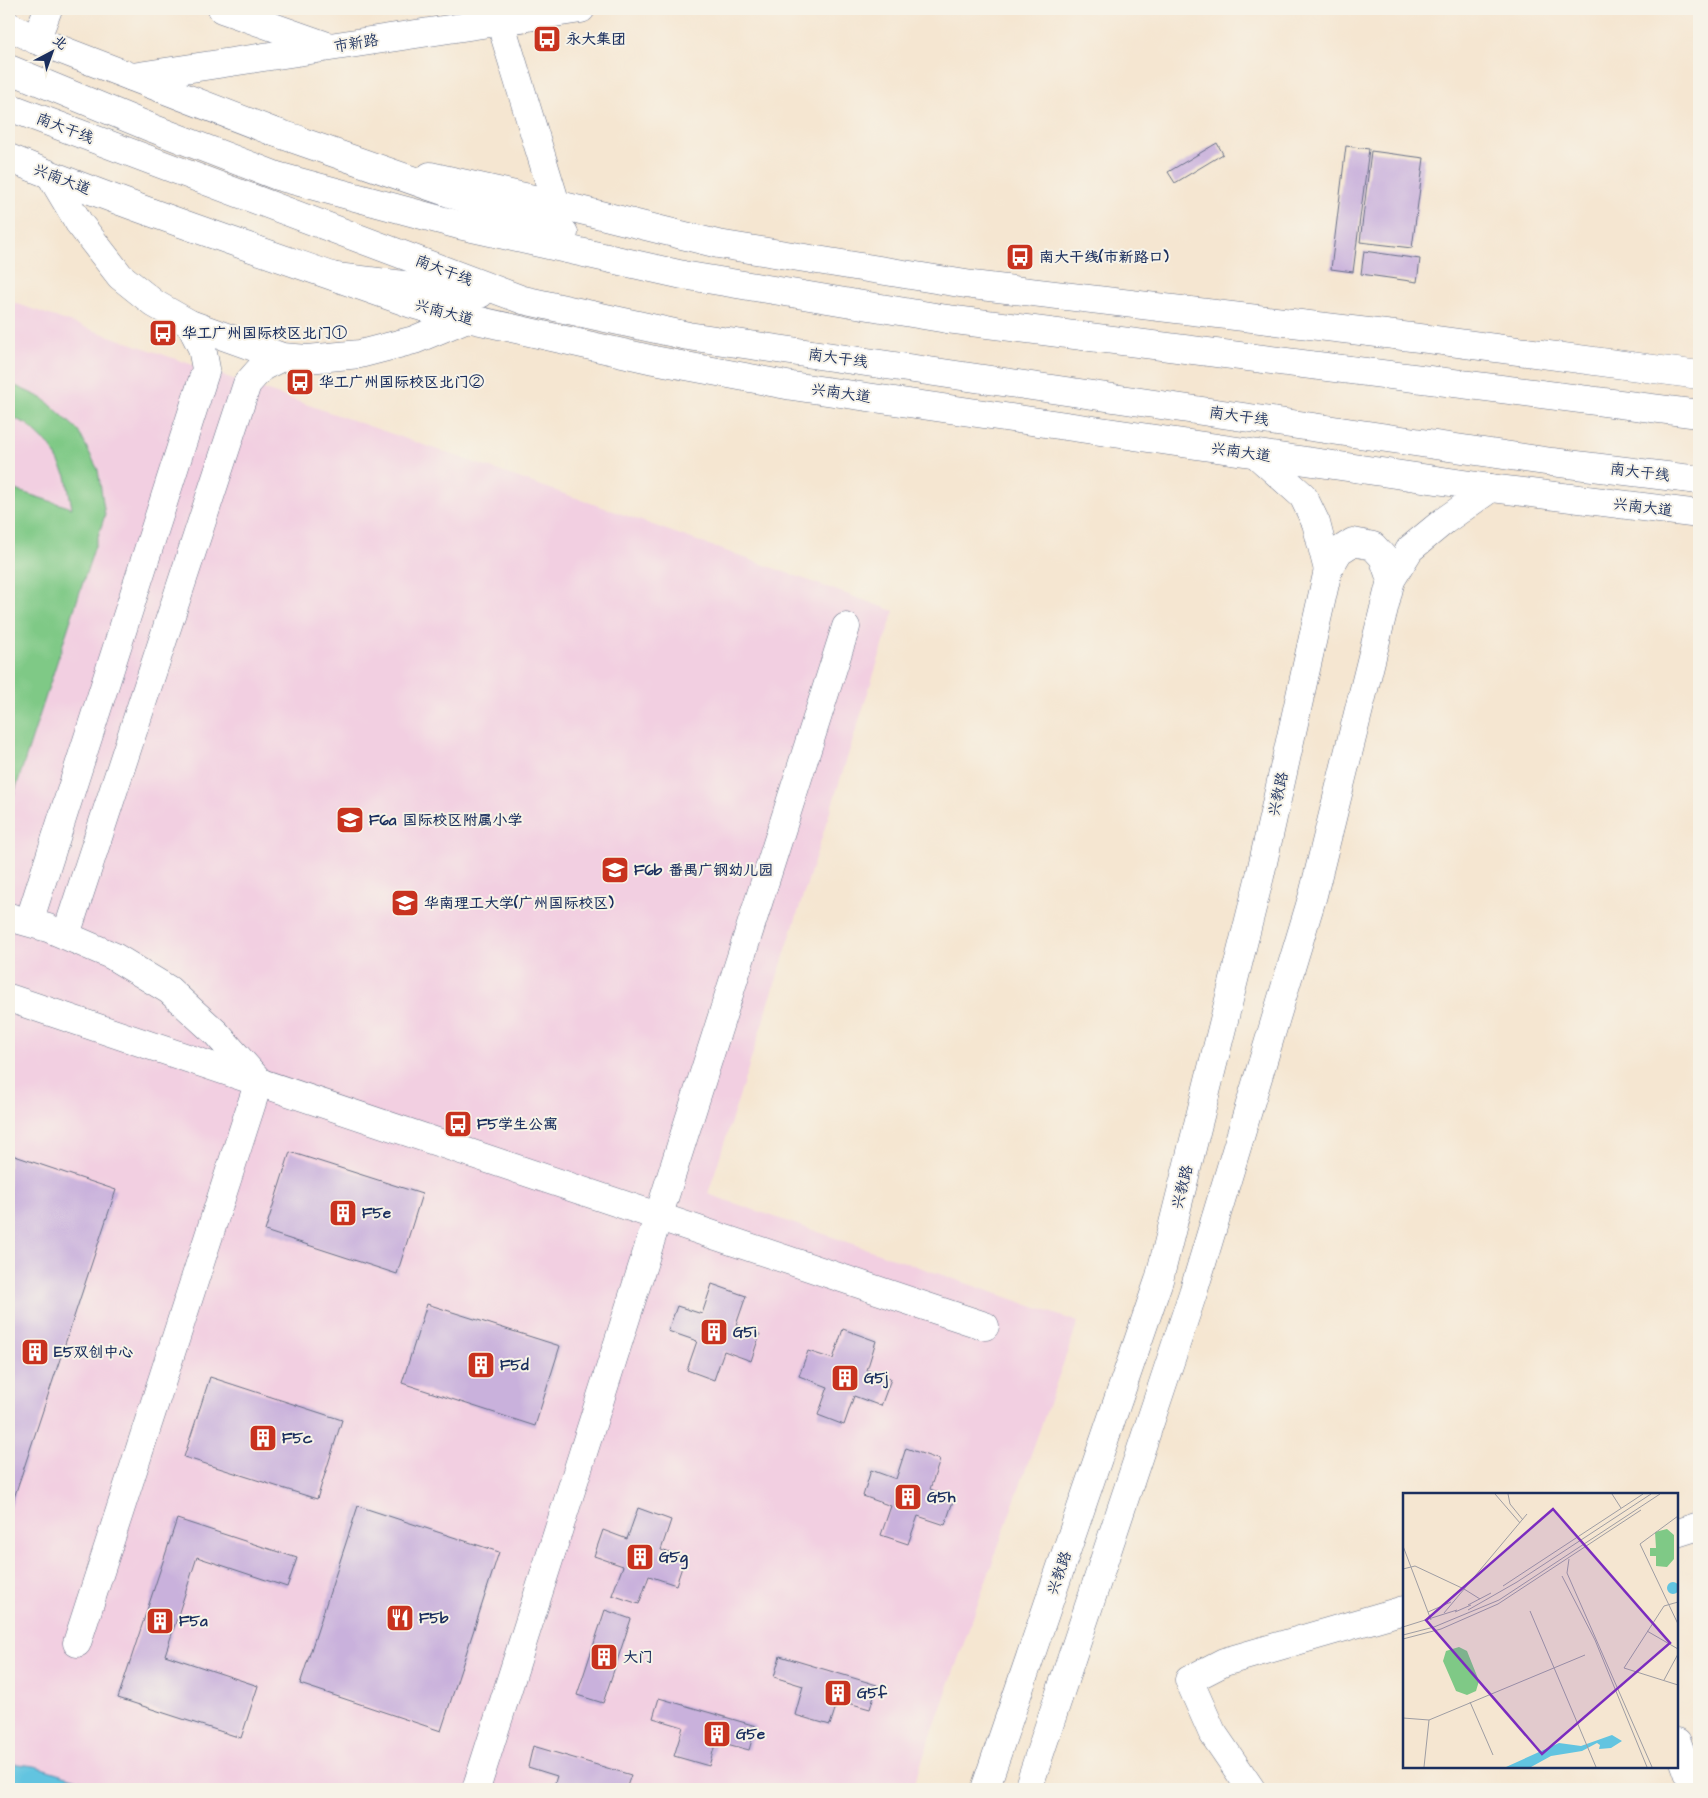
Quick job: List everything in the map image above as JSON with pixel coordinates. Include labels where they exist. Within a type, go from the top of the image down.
[{"type":"main road","points":[[36,40],[48,9]]},
{"type":"main road","points":[[222,9],[330,47]]},
{"type":"main road","name":"市新路","points":[[132,77],[330,47],[498,15],[581,9]]},
{"type":"main road","points":[[498,15],[556,204]]},
{"type":"main road","points":[[9,26],[36,40],[274,132],[684,275]]},
{"type":"main road","points":[[9,69],[152,128],[277,176],[459,225],[684,275],[948,319],[1699,414]]},
{"type":"main road","name":"南大干线","points":[[9,107],[523,300],[688,336],[1542,460],[1699,480]]},
{"type":"main road","points":[[274,132],[439,179],[556,204],[718,244],[972,285],[1428,339],[1699,375]]},
{"type":"main road","name":"兴南大道","points":[[9,158],[51,176],[251,249],[412,304],[654,360],[792,386],[1490,488],[1699,514]]},
{"type":"main road","points":[[51,176],[79,223],[120,276],[155,304],[190,324],[282,357],[308,358],[360,354],[414,340],[467,318]]},
{"type":"main road","points":[[336,277],[523,300]]},
{"type":"main road","points":[[190,324],[202,348],[206,370],[19,920],[48,928],[113,956],[169,990],[216,1033],[259,1081]]},
{"type":"main road","points":[[66,936],[247,384],[262,367],[282,357]]},
{"type":"main road","points":[[1257,454],[1304,496],[1316,523],[1328,570]]},
{"type":"main road","points":[[1028,1789],[1193,1293],[1313,895],[1391,580],[1410,549],[1444,521],[1490,488]]},
{"type":"main road","points":[[1328,570],[1340,551],[1353,542],[1373,546],[1383,557],[1391,580]]},
{"type":"main road","name":"兴教路","points":[[985,1789],[1159,1280],[1260,876],[1328,570]]},
{"type":"main road","points":[[476,1789],[846,627]]},
{"type":"main road","points":[[9,998],[259,1081],[658,1218],[985,1326]]},
{"type":"main road","points":[[77,1643],[259,1081]]},
{"type":"main road","points":[[1678,1533],[1699,1526]]},
{"type":"main road","points":[[1251,1789],[1212,1732],[1189,1680],[1224,1662],[1403,1610]]},
{"type":"main road","points":[[1678,1745],[1694,1789]]},
{"type":"shaded area","name":"华南理工大学(广州国际校区)","points":[[9,301],[605,508],[894,611],[708,1194],[1078,1322],[912,1789],[9,1789]]},
{"type":"green space","points":[[9,383],[44,399],[78,430],[98,470],[105,515],[9,809],[9,488],[72,508],[66,476],[51,447],[27,424],[9,416]]},
{"type":"water","points":[[9,1763],[35,1766],[109,1789],[9,1789]]},
{"type":"building","points":[[1217,143],[1223,154],[1175,183],[1168,172]]},
{"type":"building","points":[[1346,146],[1369,149],[1353,272],[1331,269]]},
{"type":"building","points":[[1371,151],[1424,158],[1412,248],[1360,242]]},
{"type":"building","points":[[1364,251],[1420,259],[1417,282],[1361,274]]},
{"type":"building","name":"F5e","points":[[290,1152],[422,1194],[397,1274],[265,1231]]},
{"type":"building","name":"E5双创中心","points":[[9,1154],[116,1190],[9,1513]]},
{"type":"building","name":"G5i","points":[[712,1284],[746,1296],[736,1325],[760,1334],[751,1361],[724,1351],[714,1380],[687,1370],[697,1341],[668,1331],[677,1306],[702,1314]]},
{"type":"building","name":"F5d","points":[[427,1304],[560,1346],[535,1426],[402,1383]]},
{"type":"building","name":"G5j","points":[[843,1329],[876,1341],[867,1370],[891,1379],[881,1406],[854,1396],[844,1425],[818,1415],[828,1387],[799,1376],[808,1351],[833,1359]]},
{"type":"building","name":"F5c","points":[[210,1377],[342,1420],[317,1499],[184,1457]]},
{"type":"building","name":"G5h","points":[[906,1448],[940,1460],[930,1489],[954,1498],[945,1525],[918,1516],[908,1544],[881,1535],[891,1506],[863,1496],[871,1470],[896,1479]]},
{"type":"building","name":"F5b","points":[[358,1506],[499,1552],[441,1731],[300,1684]]},
{"type":"building","name":"G5g","points":[[638,1508],[671,1520],[661,1550],[685,1558],[676,1585],[649,1576],[639,1604],[612,1595],[623,1566],[594,1556],[603,1530],[627,1539]]},
{"type":"building","name":"F5a","points":[[177,1519],[297,1558],[287,1587],[197,1557],[165,1655],[258,1686],[241,1738],[118,1698]]},
{"type":"building","name":"大门","points":[[605,1610],[631,1619],[603,1703],[577,1695]]},
{"type":"building","name":"G5f","points":[[780,1656],[877,1685],[870,1709],[838,1700],[830,1725],[795,1715],[803,1686],[774,1677]]},
{"type":"building","name":"G5e","points":[[659,1698],[756,1726],[749,1750],[716,1741],[709,1766],[674,1756],[683,1727],[653,1718]]},
{"type":"building","points":[[533,1746],[631,1775],[626,1789],[553,1789],[557,1776],[528,1767]]},
{"type":"place","name":"永大集团","points":[[547,39]]},
{"type":"place","name":"南大干线(市新路口)","points":[[1020,257]]},
{"type":"place","name":"华工广州国际校区北门①","points":[[163,333]]},
{"type":"place","name":"华工广州国际校区北门②","points":[[300,382]]},
{"type":"place","name":"F6a 国际校区附属小学","points":[[350,820]]},
{"type":"place","name":"F6b 番禺广钢幼儿园","points":[[615,870]]},
{"type":"place","name":"华南理工大学(广州国际校区)","points":[[405,903]]},
{"type":"place","name":"F5学生公寓","points":[[458,1124]]},
{"type":"place","name":"F5e","points":[[343,1213]]},
{"type":"place","name":"G5i","points":[[714,1332]]},
{"type":"place","name":"E5双创中心","points":[[35,1352]]},
{"type":"place","name":"F5d","points":[[481,1365]]},
{"type":"place","name":"G5j","points":[[845,1378]]},
{"type":"place","name":"F5c","points":[[263,1438]]},
{"type":"place","name":"G5h","points":[[908,1497]]},
{"type":"place","name":"G5g","points":[[640,1557]]},
{"type":"place","name":"F5b","points":[[400,1618]]},
{"type":"place","name":"F5a","points":[[160,1621]]},
{"type":"place","name":"大门","points":[[604,1657]]},
{"type":"place","name":"G5f","points":[[838,1693]]},
{"type":"place","name":"G5e","points":[[717,1734]]}]
